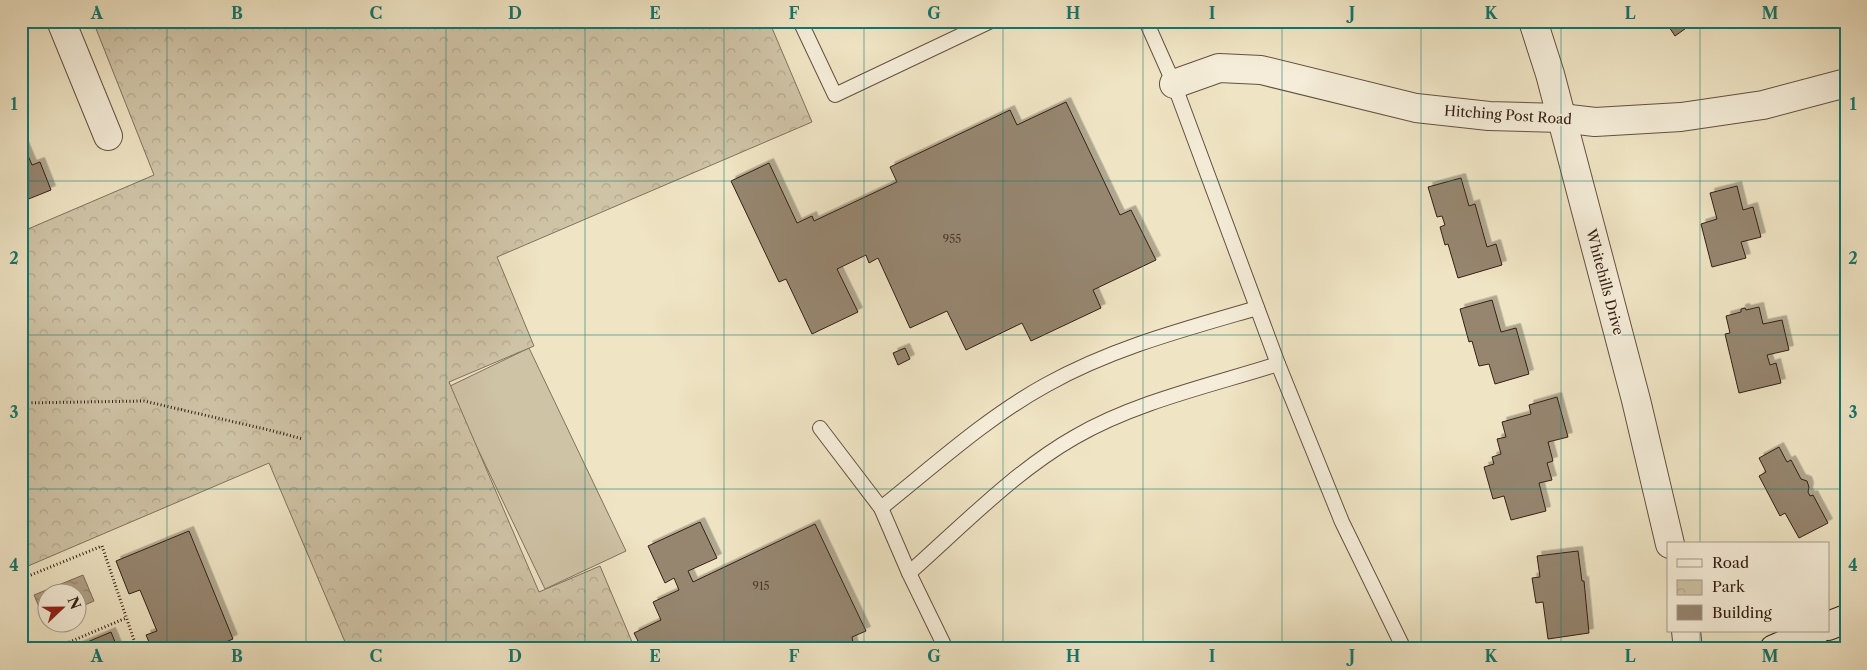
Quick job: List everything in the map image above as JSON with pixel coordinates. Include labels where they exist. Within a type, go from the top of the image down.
[{"type":"street","points":[[61,21],[108,136]]},
{"type":"street","name":"Whitehills Drive","points":[[1533,21],[1550,74],[1636,400],[1670,542]]},
{"type":"street","name":"Hitching Post Road","points":[[1174,84],[1220,68],[1261,70],[1416,108],[1488,116],[1561,118],[1595,122],[1681,117],[1763,105],[1846,83]]},
{"type":"street","points":[[1830,625],[1846,619]]},
{"type":"street","points":[[1686,632],[1688,649]]},
{"type":"street","points":[[1774,649],[1814,632]]},
{"type":"lane","points":[[800,21],[835,95],[991,21]]},
{"type":"lane","points":[[1146,21],[1174,84],[1278,364],[1342,522],[1404,649]]},
{"type":"lane","points":[[881,508],[988,422],[1046,385],[1095,360],[1138,344],[1257,308]]},
{"type":"lane","points":[[909,573],[1010,483],[1076,436],[1120,415],[1278,364]]},
{"type":"lane","points":[[820,428],[881,508],[909,573],[946,649]]},
{"type":"path","points":[[21,403],[144,401],[303,439]]},
{"type":"path","points":[[21,579],[102,546],[137,649]]},
{"type":"path","points":[[53,649],[126,618]]},
{"type":"green space","points":[[93,21],[769,21],[812,122],[497,257],[534,346],[449,382],[539,592],[600,566],[635,649],[348,649],[269,463],[21,569],[21,232],[154,175]]},
{"type":"green space","points":[[529,348],[626,551],[545,589],[448,387]]},
{"type":"water","points":[[83,575],[86,582],[66,582]]},
{"type":"water","points":[[88,587],[94,601],[88,604]]},
{"type":"water","points":[[38,593],[38,604],[34,595]]},
{"type":"building","points":[[1665,21],[1696,21],[1675,36]]},
{"type":"building","points":[[1066,102],[1120,215],[1131,210],[1156,260],[1093,290],[1101,308],[1031,341],[1022,323],[966,350],[947,311],[910,328],[878,258],[869,263],[866,255],[837,269],[858,312],[812,334],[786,279],[779,282],[731,181],[769,163],[797,223],[812,216],[814,221],[897,182],[890,167],[1010,110],[1017,125]]},
{"type":"building","points":[[21,139],[32,165],[40,162],[51,190],[21,202]]},
{"type":"building","points":[[1461,178],[1469,206],[1475,204],[1487,247],[1496,244],[1502,265],[1458,278],[1448,244],[1445,245],[1440,227],[1445,225],[1442,216],[1437,217],[1428,187]]},
{"type":"building","points":[[1737,186],[1743,210],[1753,207],[1761,237],[1741,242],[1746,258],[1712,267],[1701,224],[1717,219],[1710,193]]},
{"type":"building","points":[[1492,300],[1501,332],[1516,328],[1529,374],[1495,384],[1489,364],[1479,366],[1472,341],[1469,342],[1460,309]]},
{"type":"building","points":[[1759,307],[1763,324],[1782,320],[1789,350],[1767,355],[1770,365],[1776,363],[1781,383],[1739,393],[1725,334],[1730,333],[1726,316],[1741,312],[1741,309],[1745,308],[1746,310]]},
{"type":"building","points":[[905,348],[910,359],[898,365],[893,353]]},
{"type":"building","points":[[1557,397],[1568,437],[1548,442],[1553,461],[1547,463],[1552,480],[1539,483],[1546,511],[1511,520],[1504,496],[1493,499],[1484,467],[1494,464],[1492,457],[1501,454],[1497,439],[1506,437],[1502,422],[1531,414],[1529,405]]},
{"type":"building","points":[[1779,447],[1787,462],[1791,460],[1801,479],[1807,481],[1810,496],[1813,495],[1828,523],[1799,538],[1785,513],[1780,516],[1759,476],[1766,472],[1759,458]]},
{"type":"building","points":[[700,522],[717,558],[688,571],[693,582],[815,524],[866,631],[852,637],[854,649],[642,649],[634,633],[661,620],[653,602],[679,590],[674,578],[665,583],[648,546]]},
{"type":"building","points":[[189,531],[233,639],[209,649],[152,649],[146,635],[157,631],[140,590],[129,594],[116,561]]},
{"type":"building","points":[[1578,551],[1582,581],[1584,581],[1589,633],[1548,639],[1543,602],[1536,603],[1532,578],[1540,577],[1537,556]]},
{"type":"building","points":[[111,632],[118,649],[79,649],[78,646]]}]
